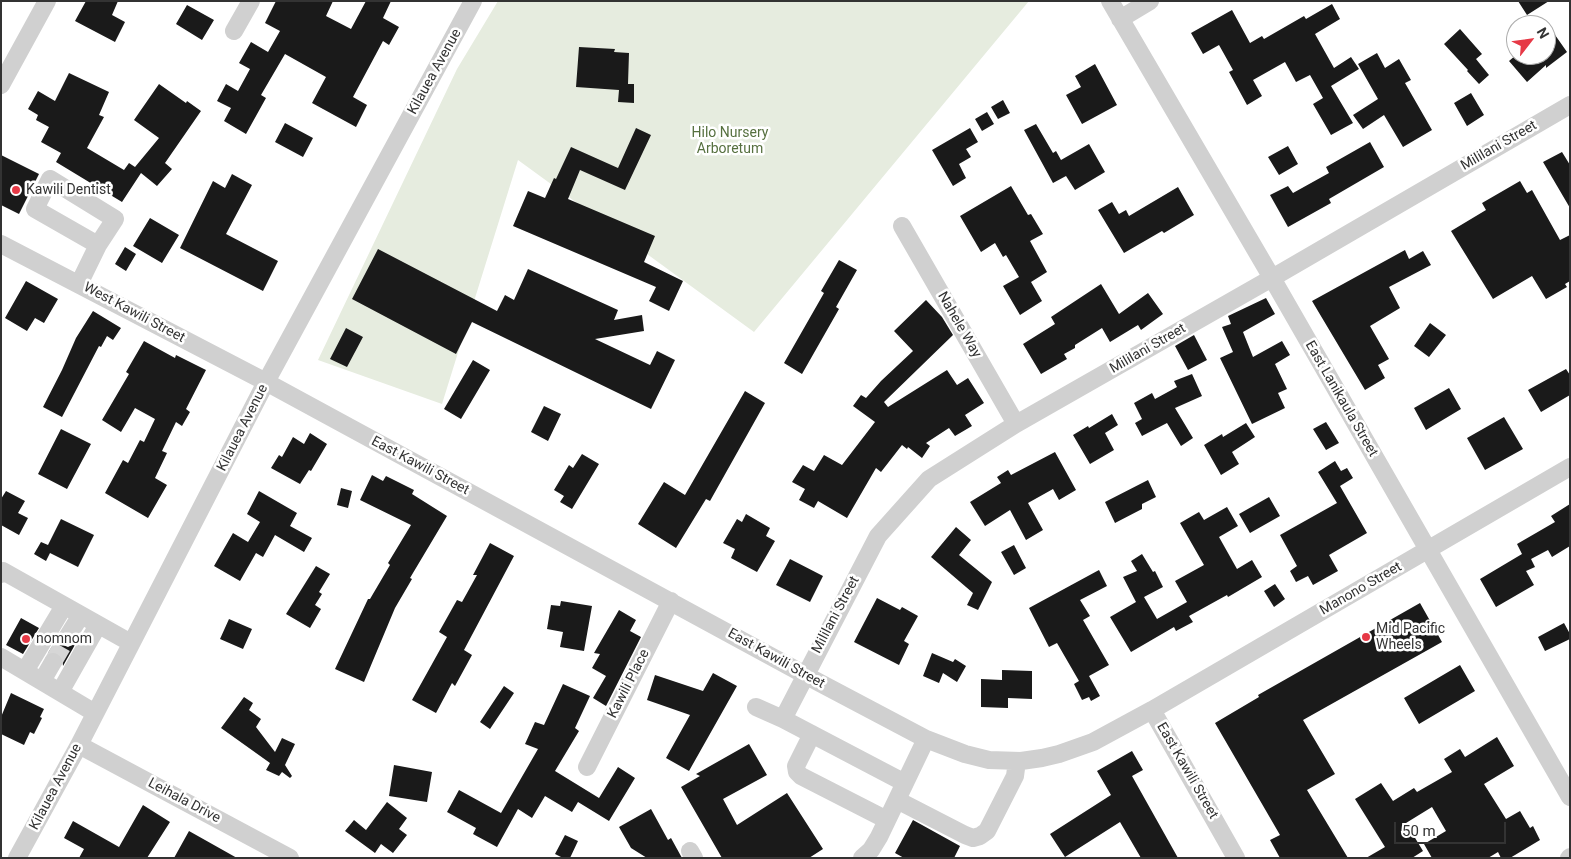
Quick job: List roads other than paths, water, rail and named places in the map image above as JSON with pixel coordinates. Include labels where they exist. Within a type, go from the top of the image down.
[{"type":"street","points":[[1,85],[47,1]]},
{"type":"street","points":[[234,31],[251,1]]},
{"type":"street","name":"Kilauea Avenue","points":[[17,858],[79,745],[266,382],[474,1]]},
{"type":"street","name":"East Lanikaula Street","points":[[1110,1],[1272,278],[1570,797]]},
{"type":"street","points":[[1120,18],[1150,1]]},
{"type":"street","name":"Mililani Street","points":[[783,719],[878,536],[928,479],[1016,424],[1570,105]]},
{"type":"street","name":"Nahele Way","points":[[902,226],[1016,424]]},
{"type":"street","name":"West Kawili Street","points":[[1,244],[266,382]]},
{"type":"street","points":[[79,284],[98,246]]},
{"type":"street","name":"East Kawili Street","points":[[266,382],[926,739],[966,754],[988,760],[1018,761],[1050,756],[1082,746],[1152,710],[1236,858]]},
{"type":"street","name":"Manono Street","points":[[1152,710],[1570,467]]},
{"type":"street","points":[[1,574],[3,571],[131,643]]},
{"type":"street","name":"Kawili Place","points":[[587,767],[671,601]]},
{"type":"street","points":[[26,671],[64,606]]},
{"type":"street","points":[[68,636],[81,615]]},
{"type":"street","points":[[60,692],[98,624]]},
{"type":"street","points":[[1,657],[95,713]]},
{"type":"street","points":[[42,681],[53,662]]},
{"type":"street","points":[[756,706],[905,783]]},
{"type":"street","points":[[812,734],[796,766],[800,776],[887,820]]},
{"type":"street","points":[[862,858],[871,850],[926,739]]},
{"type":"street","name":"Leihala Drive","points":[[79,745],[290,858]]},
{"type":"street","points":[[897,800],[965,835],[973,838],[980,836],[987,831],[1015,776],[1018,761]]},
{"type":"tunnel","points":[[53,662],[68,636]]},
{"type":"place","name":"Kawili Dentist","points":[[16,190]]},
{"type":"place","name":"Mid Pacific Wheels","points":[[1366,637]]},
{"type":"place","name":"nomnom","points":[[26,639]]},
{"type":"park label","name":"Hilo Nursery Arboretum","points":[[730,142]]}]
